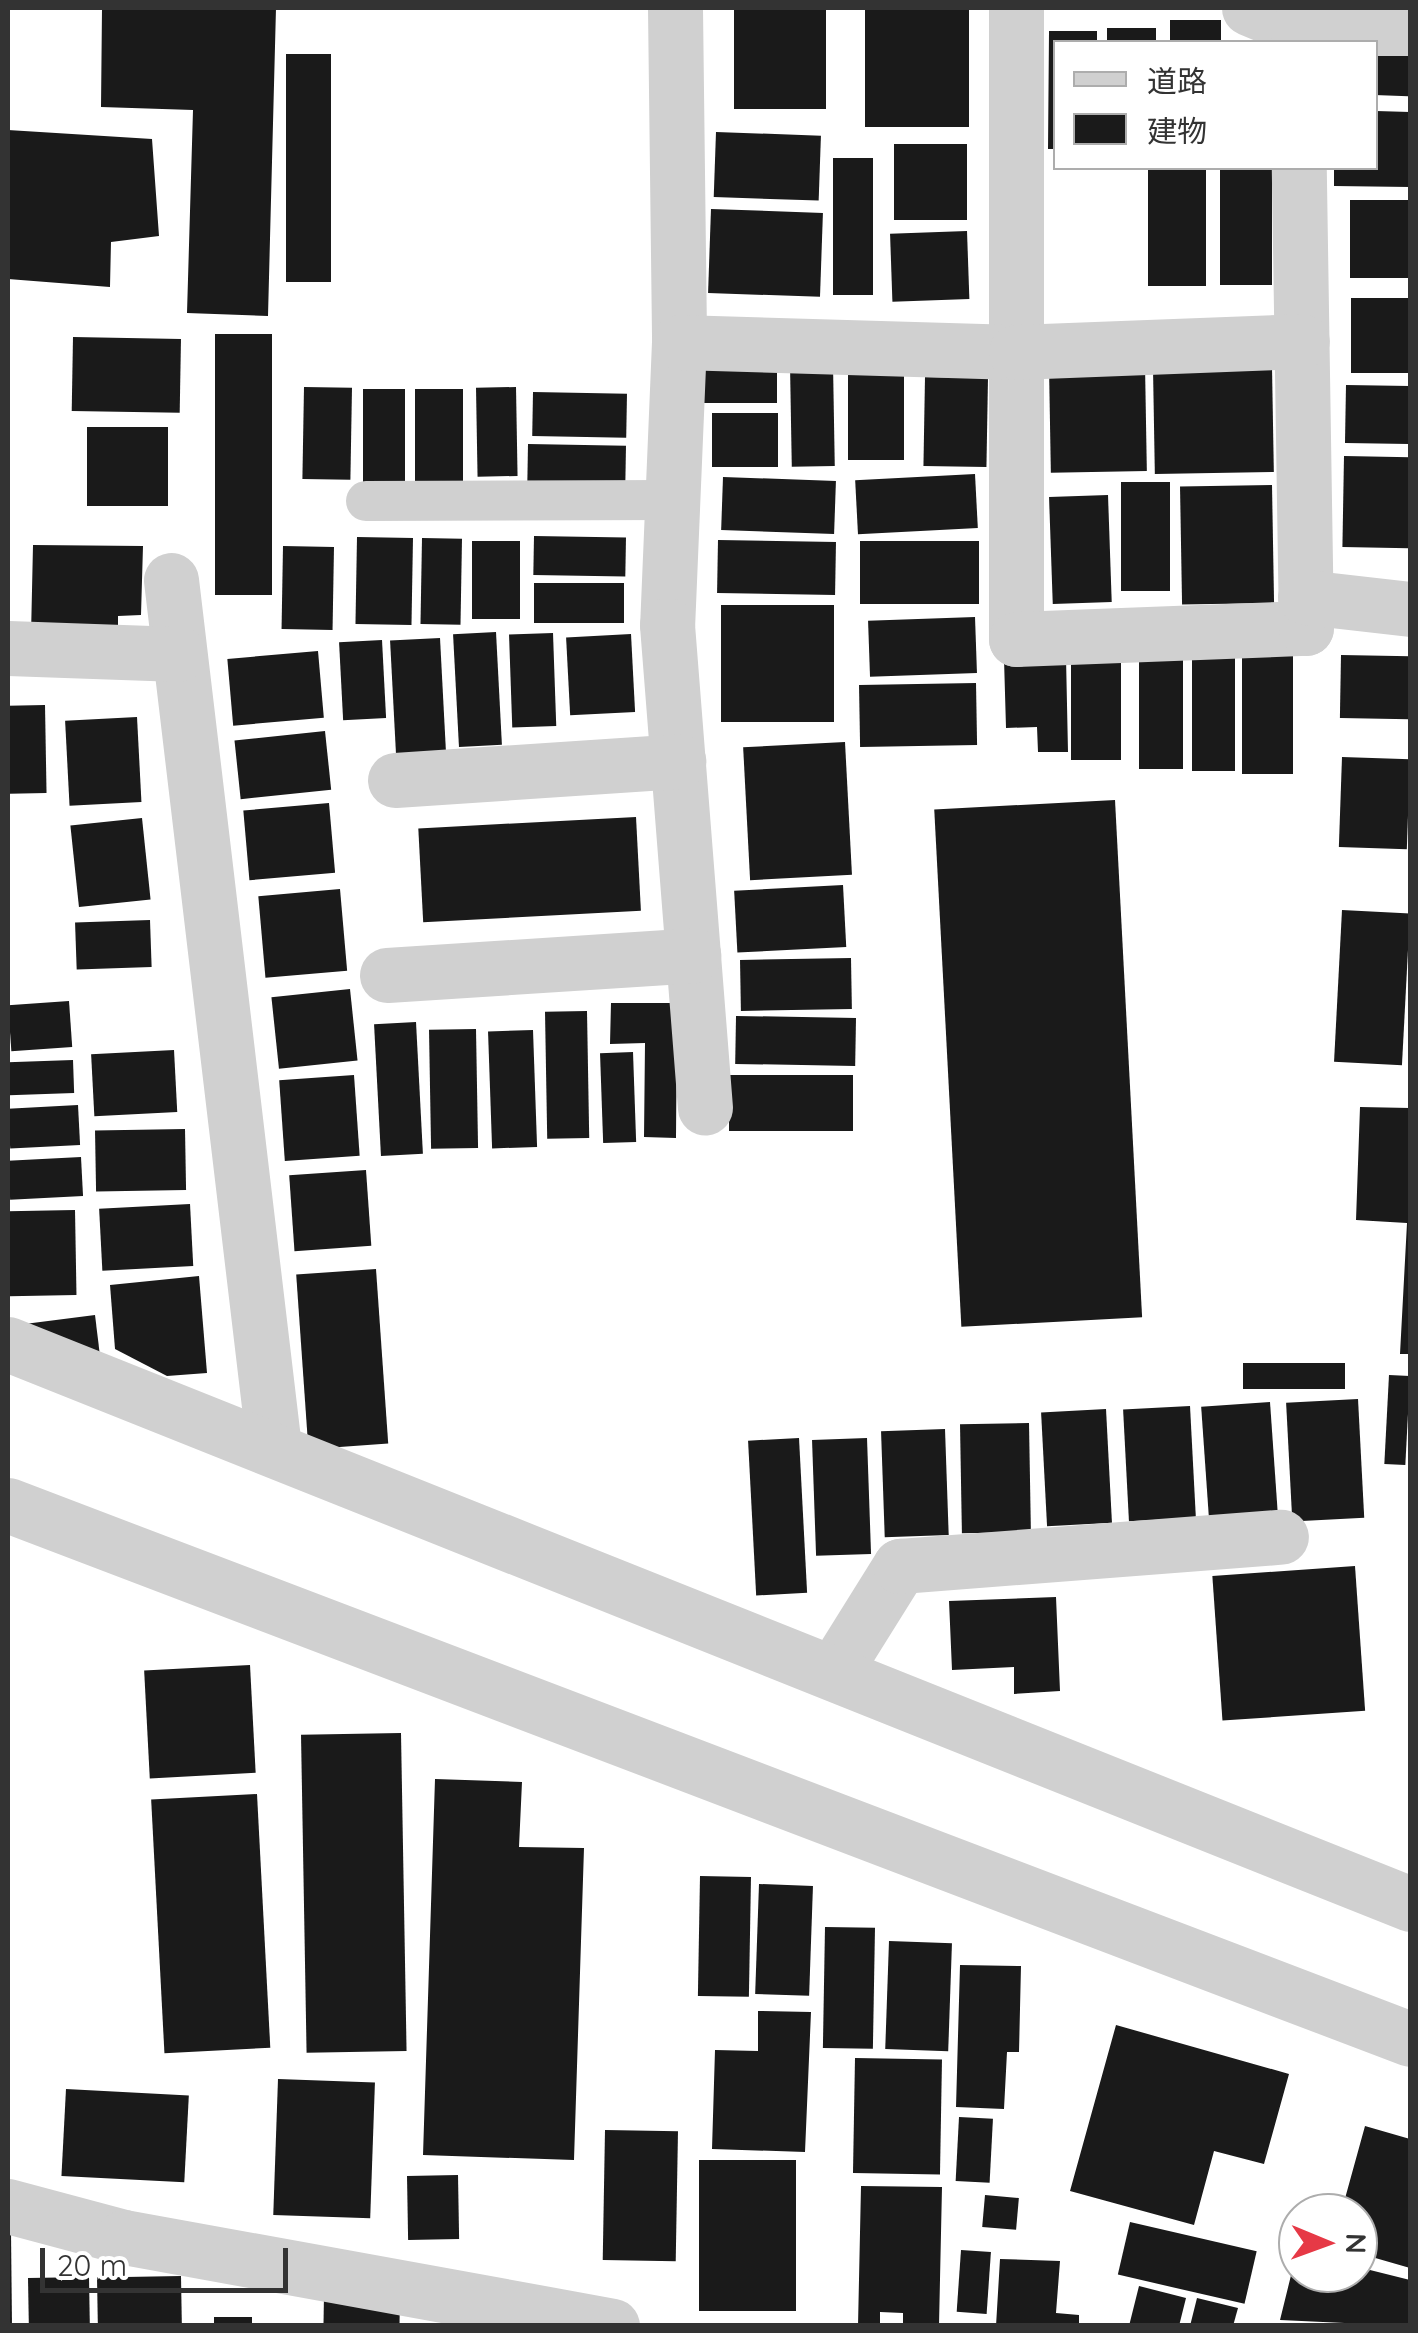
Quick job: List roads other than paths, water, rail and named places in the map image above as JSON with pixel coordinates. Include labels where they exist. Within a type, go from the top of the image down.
[{"type":"street","points":[[675,8],[679,342],[667,625],[705,1108]]},
{"type":"street","points":[[1016,8],[1016,639],[1306,628],[1299,170]]},
{"type":"street","points":[[1285,21],[1410,28]]},
{"type":"street","points":[[679,342],[1016,352],[1302,341]]},
{"type":"street","points":[[171,580],[274,1448]]},
{"type":"street","points":[[1305,596],[1410,609]]},
{"type":"street","points":[[8,648],[179,654]]},
{"type":"street","points":[[394,780],[678,760]]},
{"type":"street","points":[[387,975],[693,955]]},
{"type":"street","points":[[8,1344],[834,1670],[1410,1904]]},
{"type":"street","points":[[8,1506],[1410,2039]]},
{"type":"street","points":[[834,1670],[900,1566],[1282,1537]]},
{"type":"street","points":[[8,2206],[441,2307],[612,2326]]},
{"type":"lane","points":[[366,500],[672,500]]}]
